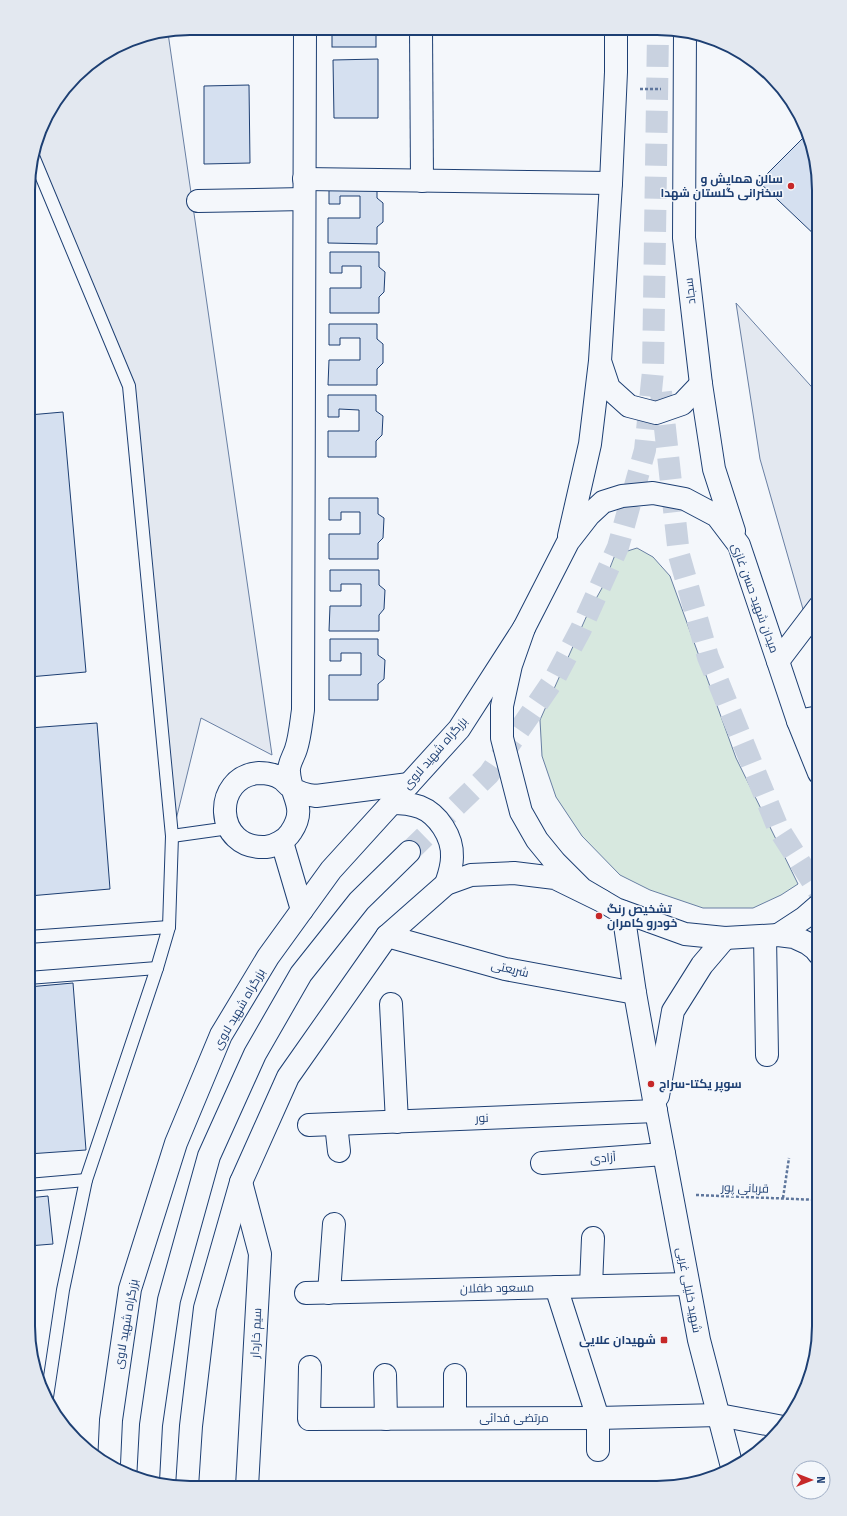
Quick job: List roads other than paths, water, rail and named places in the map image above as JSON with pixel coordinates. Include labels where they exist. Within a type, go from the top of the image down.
[{"type":"main road","points":[[291,788],[288,770],[296,748],[303,710],[305,35]]},
{"type":"main road","points":[[421,35],[422,181]]},
{"type":"main road","points":[[568,542],[590,444],[600,361],[611,183],[616,35]]},
{"type":"main road","name":"سجاد","points":[[685,38],[684,238],[701,384],[714,469],[739,545]]},
{"type":"main road","points":[[198,201],[304,189],[422,181],[611,183]]},
{"type":"main road","points":[[600,361],[609,388],[629,406],[656,413],[682,404],[701,384]]},
{"type":"main road","name":"میدان شهید حسن غازی","points":[[812,756],[798,721],[739,545],[717,516],[685,499],[653,493],[622,496],[603,502],[589,515],[568,542],[524,628],[512,665],[502,706],[502,738],[521,812],[537,840],[555,862],[582,889],[616,909],[685,934],[725,938],[772,936],[794,937],[807,942],[812,946]]},
{"type":"main road","points":[[778,661],[812,615]]},
{"type":"main road","name":"بزرگراه شهید لاوی","points":[[108,1457],[111,1420],[130,1289],[176,1143],[221,1035],[268,957],[331,870],[459,729],[524,628]]},
{"type":"main road","points":[[798,721],[812,718]]},
{"type":"main road","points":[[258,773],[270,774],[282,779],[291,788],[297,799],[298,817],[296,823],[291,834],[282,842],[270,847],[258,848],[236,838],[229,828],[225,817],[225,805],[228,793],[236,783],[246,777],[258,773]]},
{"type":"main road","points":[[291,788],[303,794],[316,796],[409,784]]},
{"type":"main road","points":[[392,803],[407,803],[421,808],[434,816],[444,827],[450,840],[453,855],[451,870],[446,884]]},
{"type":"main road","points":[[282,842],[302,910]]},
{"type":"main road","points":[[148,1475],[151,1424],[169,1300],[209,1156],[255,1054],[301,974],[359,901],[409,852]]},
{"type":"main road","points":[[187,1481],[191,1426],[205,1308],[241,1182],[288,1077],[387,936],[446,884],[471,875],[514,872],[555,878],[602,901]]},
{"type":"main road","points":[[767,1055],[772,936],[804,918],[812,911]]},
{"type":"main road","name":"شهید خلیلی غربی","points":[[623,912],[635,993],[688,1284],[699,1340],[731,1462]]},
{"type":"main road","name":"شریعتی","points":[[387,936],[505,969],[635,993]]},
{"type":"main road","points":[[656,1111],[673,1011],[702,965],[725,938]]},
{"type":"main road","points":[[391,1004],[396,1122]]},
{"type":"main road","name":"نور","points":[[309,1125],[656,1111]]},
{"type":"main road","points":[[336,1124],[339,1151]]},
{"type":"main road","name":"آزادی","points":[[542,1163],[664,1154]]},
{"type":"main road","name":"سیم خاردار","points":[[241,1182],[260,1254],[247,1481]]},
{"type":"main road","points":[[330,1293],[334,1224]]},
{"type":"main road","points":[[591,1286],[593,1238]]},
{"type":"main road","name":"مسعود طفلان","points":[[306,1293],[688,1284]]},
{"type":"main road","points":[[556,1287],[598,1418],[598,1450]]},
{"type":"main road","name":"مرتضی فدائی","points":[[310,1367],[309,1419],[598,1418],[719,1415],[775,1426]]},
{"type":"main road","points":[[385,1376],[386,1419]]},
{"type":"main road","points":[[455,1376],[455,1418]]},
{"type":"lane","points":[[37,165],[129,386],[172,836],[169,927],[158,968],[86,1180],[62,1290],[48,1388]]},
{"type":"lane","points":[[172,836],[229,828]]},
{"type":"lane","points":[[35,937],[169,927]]},
{"type":"lane","points":[[35,977],[158,968]]},
{"type":"lane","points":[[35,1184],[86,1180]]},
{"type":"tunnel","points":[[409,852],[489,774],[555,678],[581,629],[618,547],[645,450],[653,371],[658,35]]},
{"type":"tunnel","points":[[661,392],[679,555],[708,657],[778,828],[812,881]]},
{"type":"place","name":"سالن همایش و سخنرانی گلستان شهدا","points":[[791,186]]},
{"type":"place","name":"تشخیص رنگ خودرو کامران","points":[[599,916]]},
{"type":"place","name":"سوپر یکتا-سراج","points":[[651,1084]]},
{"type":"place","name":"شهیدان علایی","points":[[664,1340]]}]
